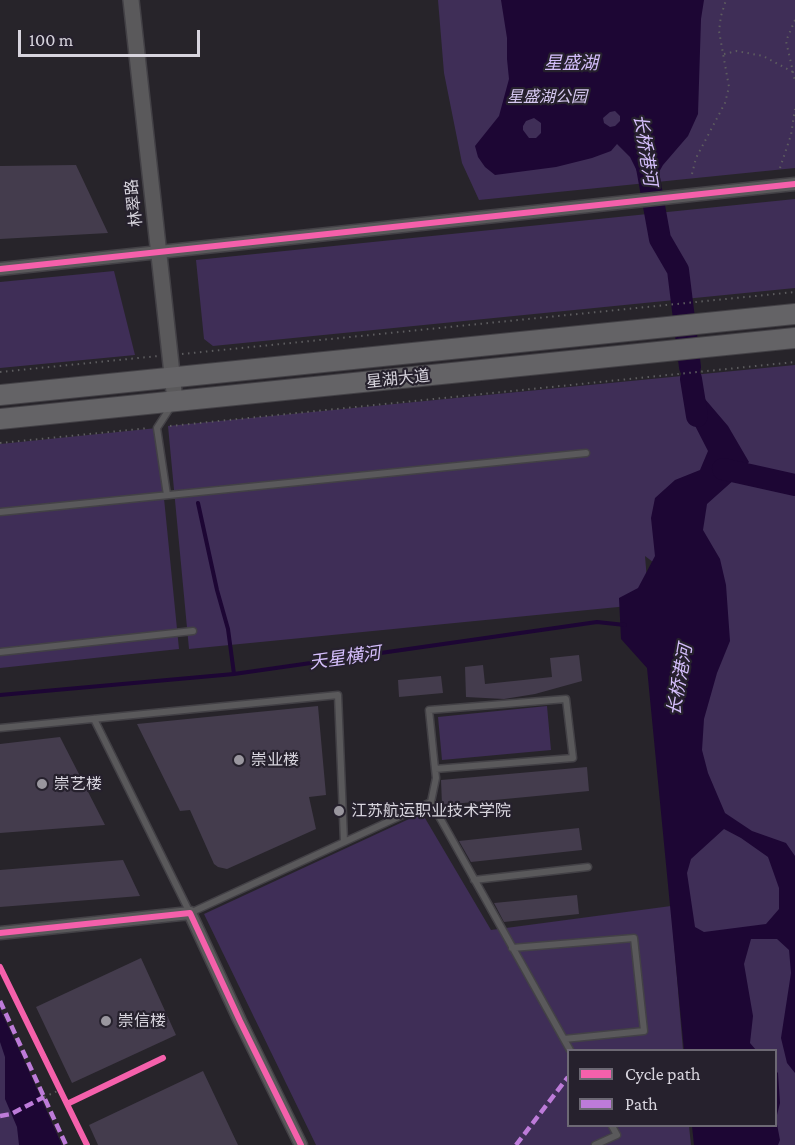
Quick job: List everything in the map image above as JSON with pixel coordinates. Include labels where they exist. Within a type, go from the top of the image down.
[{"type":"main road","name":"星湖大道","points":[[0,394],[795,314]]},
{"type":"main road","name":"星湖大道","points":[[0,419],[795,338]]},
{"type":"street","name":"林翠路","points":[[131,0],[175,401]]},
{"type":"street","points":[[0,269],[795,184]]},
{"type":"street","points":[[0,933],[190,913],[301,1145]]},
{"type":"lane","points":[[167,495],[156,428],[175,401]]},
{"type":"lane","points":[[0,512],[586,453]]},
{"type":"lane","points":[[0,652],[193,631]]},
{"type":"lane","points":[[0,728],[338,695],[344,841]]},
{"type":"lane","points":[[435,770],[573,758],[566,699],[429,710],[435,770],[436,778],[431,802],[569,1049]]},
{"type":"lane","points":[[94,718],[190,913],[431,802]]},
{"type":"lane","points":[[474,880],[588,867]]},
{"type":"lane","points":[[512,948],[634,938],[644,1031],[564,1039]]},
{"type":"lane","points":[[595,1145],[617,1135],[613,1127]]},
{"type":"path","points":[[692,174],[696,158],[725,103],[729,87],[719,31],[726,0]]},
{"type":"path","points":[[795,20],[786,41],[795,81]]},
{"type":"path","points":[[724,54],[737,51],[763,56],[793,72]]},
{"type":"path","points":[[780,168],[791,135],[795,109]]},
{"type":"path","points":[[0,372],[795,292]]},
{"type":"path","points":[[0,442],[795,362]]},
{"type":"path","points":[[44,1097],[62,1094],[55,1080]]},
{"type":"green space","name":"星盛湖公园","points":[[438,0],[795,0],[795,168],[479,200],[462,163],[444,73]]},
{"type":"green space","points":[[795,199],[795,288],[213,346],[204,339],[196,260]]},
{"type":"green space","points":[[114,271],[135,355],[0,368],[0,282]]},
{"type":"green space","points":[[795,365],[795,1145],[704,1145],[777,1127],[777,1049],[697,1049],[685,906],[687,588],[645,556],[649,604],[189,649],[168,426]]},
{"type":"green space","points":[[157,428],[179,649],[0,668],[0,444]]},
{"type":"green space","points":[[547,706],[551,750],[442,760],[438,717]]},
{"type":"green space","points":[[422,813],[491,930],[671,906],[683,1049],[567,1049],[567,1127],[689,1127],[691,1145],[316,1145],[204,914]]},
{"type":"green space","points":[[0,1009],[52,1123],[62,1145],[0,1145]]},
{"type":"water","name":"星盛湖","points":[[501,0],[704,0],[701,19],[698,114],[688,136],[663,165],[655,179],[642,181],[630,157],[617,144],[611,151],[592,158],[556,167],[495,175],[478,157],[475,146],[499,116],[509,79],[507,38]],"holes":[[[615,111],[620,116],[620,121],[610,127],[604,123],[603,118]],[[534,118],[541,123],[541,133],[536,138],[529,138],[523,126],[526,121]]]},
{"type":"water","points":[[686,383],[699,392],[728,426],[749,462],[735,479],[707,504],[703,530],[720,559],[726,585],[730,641],[717,673],[704,719],[702,750],[708,773],[725,813],[752,831],[786,843],[795,856],[795,1073],[787,1063],[781,1038],[791,973],[789,950],[777,939],[751,939],[744,964],[753,1016],[750,1043],[755,1049],[684,1049],[647,668],[621,639],[619,598],[638,588],[655,556],[651,518],[655,498],[675,480],[700,470],[708,451],[689,414]],"holes":[[[724,829],[768,857],[779,888],[779,909],[766,924],[704,932],[695,927],[687,873],[691,859]]]},
{"type":"water","points":[[0,1009],[62,1145],[19,1145],[17,1127],[5,1099],[5,1057],[0,1042]]},
{"type":"water","points":[[777,1072],[778,1073],[780,1103],[777,1115]]},
{"type":"water","points":[[777,1124],[780,1140],[778,1145],[694,1145],[692,1127],[777,1127]]},
{"type":"building","points":[[76,165],[108,233],[0,239],[0,166]]},
{"type":"building","points":[[579,655],[582,681],[535,694],[504,699],[466,697],[465,667],[483,665],[485,684],[552,677],[550,658]]},
{"type":"building","points":[[441,676],[443,693],[399,697],[398,680]]},
{"type":"building","name":"崇业楼","points":[[318,706],[326,795],[309,797],[316,829],[227,869],[218,867],[214,864],[190,810],[180,811],[137,724]]},
{"type":"building","name":"崇艺楼","points":[[60,737],[105,825],[0,833],[0,744]]},
{"type":"building","points":[[587,767],[589,791],[442,805],[441,780]]},
{"type":"building","points":[[579,828],[582,850],[471,862],[459,841]]},
{"type":"building","points":[[123,860],[140,896],[0,907],[0,870]]},
{"type":"building","points":[[577,895],[579,914],[504,922],[494,903]]},
{"type":"building","name":"崇信楼","points":[[141,958],[176,1035],[72,1083],[36,1007]]},
{"type":"building","points":[[203,1071],[238,1145],[98,1145],[89,1125]]},
{"type":"waterway","name":"长桥港河","points":[[644,151],[660,239],[678,270],[690,367]]},
{"type":"waterway","name":"长桥港河","points":[[691,379],[697,416]]},
{"type":"waterway","name":"天星横河","points":[[723,469],[795,485]]},
{"type":"waterway","points":[[198,503],[228,629],[234,674]]},
{"type":"waterway","name":"天星横河","points":[[0,695],[234,674],[597,622],[625,625]]},
{"type":"marked path","points":[[0,1001],[66,1145]]},
{"type":"marked path","points":[[516,1145],[567,1078]]},
{"type":"marked path","points":[[0,1116],[11,1114],[44,1097]]},
{"type":"cycle path","points":[[0,269],[795,184]]},
{"type":"cycle path","points":[[0,933],[190,913],[301,1145]]},
{"type":"cycle path","points":[[0,967],[87,1145]]},
{"type":"cycle path","points":[[67,1104],[163,1058]]},
{"type":"place","name":"崇业楼","points":[[239,760]]},
{"type":"place","name":"崇艺楼","points":[[42,784]]},
{"type":"place","name":"江苏航运职业技术学院","points":[[339,811]]},
{"type":"place","name":"崇信楼","points":[[106,1021]]}]
